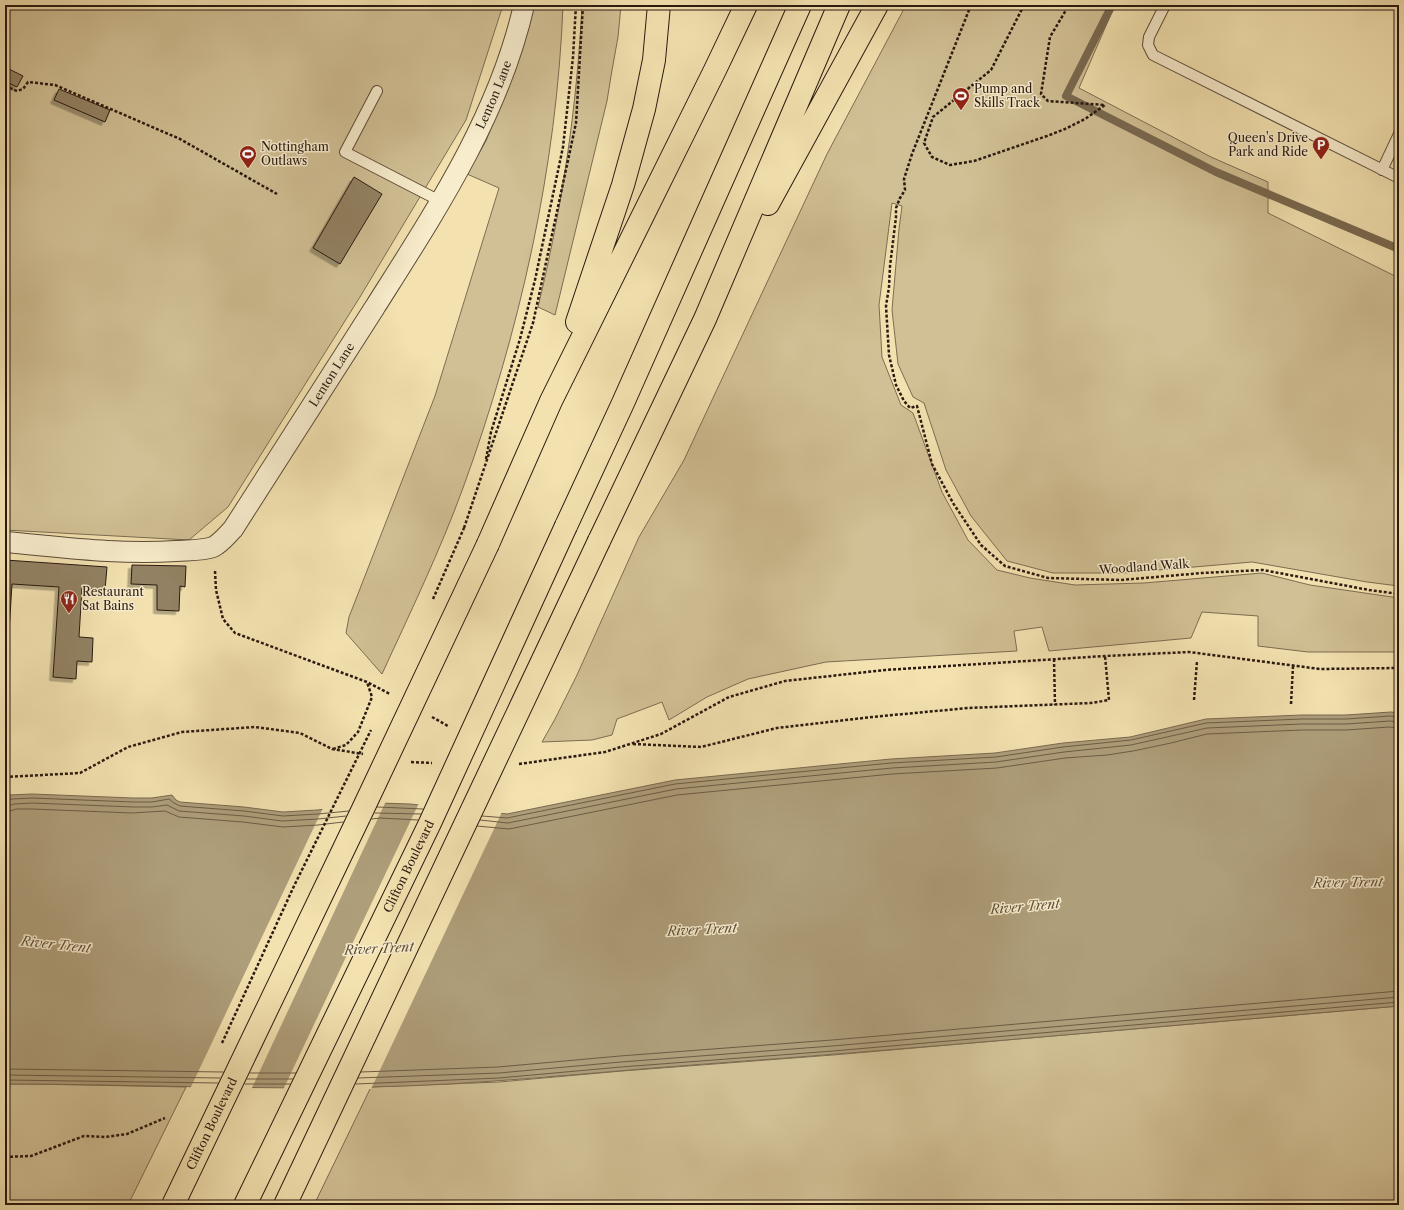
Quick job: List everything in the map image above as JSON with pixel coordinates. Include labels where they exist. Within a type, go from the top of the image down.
[{"type":"highway","points":[[551,401],[624,185],[644,109],[654,60],[659,5]]},
{"type":"highway","points":[[551,401],[746,5]]},
{"type":"highway","name":"Clifton Boulevard","points":[[245,1205],[430,823],[623,403],[800,5]]},
{"type":"highway","points":[[285,1205],[705,319],[840,5]]},
{"type":"highway","points":[[705,319],[877,5]]},
{"type":"highway","name":"Clifton Boulevard","points":[[173,1205],[359,818],[488,544],[551,401]]},
{"type":"street","name":"Lenton Lane","points":[[213,547],[222,541],[233,529],[427,225],[473,144],[495,96],[519,27],[524,5]]},
{"type":"street","points":[[5,542],[119,552],[157,552],[213,547]]},
{"type":"lane","points":[[1164,5],[1149,37],[1148,45],[1153,55],[1399,178]]},
{"type":"lane","points":[[377,91],[345,152],[440,201]]},
{"type":"lane","points":[[1382,170],[1399,134]]},
{"type":"path","points":[[483,473],[492,432],[520,339],[535,280],[563,147],[573,57],[576,5]]},
{"type":"path","points":[[433,600],[464,528],[533,323],[576,123],[583,5]]},
{"type":"path","name":"Woodland Walk","points":[[971,5],[912,154],[904,179],[905,190],[896,208],[886,306],[889,355],[896,385],[904,401],[910,408],[917,406],[932,464],[954,503],[982,545],[1005,566],[1048,578],[1120,580],[1202,573],[1263,570],[1369,590],[1399,594]]},
{"type":"path","points":[[1024,5],[991,70],[933,117],[924,143],[932,157],[950,165],[974,162],[1085,120],[1105,105],[1048,101],[1040,94],[1050,37],[1069,5]]},
{"type":"path","points":[[5,86],[17,92],[23,89],[28,82],[55,85],[180,139],[277,194]]},
{"type":"path","points":[[213,547],[216,590],[223,619],[235,633],[372,684]]},
{"type":"path","points":[[516,764],[605,752],[631,744],[660,734],[729,698],[785,681],[885,670],[1189,652],[1320,669],[1399,668]]},
{"type":"path","points":[[631,744],[701,747],[777,728],[960,709],[1091,703],[1109,700],[1105,656]]},
{"type":"path","points":[[1054,659],[1055,705]]},
{"type":"path","points":[[1194,700],[1197,661]]},
{"type":"path","points":[[1291,704],[1293,666]]},
{"type":"path","points":[[332,749],[346,745],[358,732],[372,697],[367,682]]},
{"type":"path","points":[[387,698],[391,691]]},
{"type":"path","points":[[219,1049],[294,886],[373,726]]},
{"type":"path","points":[[5,777],[80,773],[128,747],[182,732],[255,727],[300,733],[332,749],[368,755]]},
{"type":"path","points":[[404,761],[434,763]]},
{"type":"path","points":[[5,1157],[31,1156],[84,1136],[127,1134],[165,1118]]},
{"type":"shaded area","points":[[5,5],[503,5],[466,120],[360,297],[228,507],[189,540],[5,530]]},
{"type":"shaded area","points":[[533,5],[563,5],[553,128],[532,250],[518,310],[501,370],[483,430],[463,488],[435,558],[382,674],[346,633],[349,617],[435,396],[499,188],[467,174],[486,141],[510,79]]},
{"type":"shaded area","points":[[582,5],[621,5],[618,37],[607,101],[555,315],[538,307],[547,270],[567,157],[580,43]]},
{"type":"shaded area","points":[[906,5],[1115,5],[1079,88],[1211,157],[1268,182],[1268,213],[1399,278],[1399,586],[1367,582],[1252,562],[1124,573],[1053,573],[1007,561],[971,516],[946,470],[924,403],[913,397],[898,364],[892,310],[902,206],[892,203],[879,305],[882,357],[901,405],[913,413],[942,492],[968,540],[997,570],[1030,578],[1075,585],[1144,583],[1262,573],[1310,585],[1399,598],[1399,652],[1308,652],[1258,646],[1258,616],[1202,612],[1191,638],[1049,651],[1042,627],[1014,631],[1017,651],[826,662],[748,679],[707,697],[669,720],[662,702],[617,719],[612,735],[592,740],[542,742],[577,675],[639,537],[684,460],[827,154]]},
{"type":"shaded area","points":[[1399,1006],[1399,1205],[314,1205],[371,1087],[499,1082],[833,1055]]},
{"type":"shaded area","points":[[5,1084],[186,1087],[128,1205],[5,1205]]},
{"type":"water","name":"River Trent","points":[[1391,712],[1399,713],[1399,1006],[1046,1037],[451,1084],[279,1088],[5,1084],[5,799],[10,795],[32,794],[152,798],[172,795],[180,802],[244,807],[283,812],[379,803],[410,804],[507,814],[675,780],[891,759],[995,753],[1063,743],[1130,737],[1206,719],[1302,715],[1346,715]]},
{"type":"pier","points":[[386,801],[251,1090],[190,1089],[323,808]]},
{"type":"pier","points":[[419,803],[502,812],[371,1089],[283,1090]]},
{"type":"building","points":[[7,68],[23,76],[17,87],[5,81],[5,73]]},
{"type":"building","points":[[59,89],[110,110],[105,122],[54,100]]},
{"type":"building","points":[[354,177],[382,194],[340,264],[313,248]]},
{"type":"building","name":"Restaurant Sat Bains","points":[[5,560],[107,567],[105,590],[82,588],[79,637],[93,638],[92,662],[77,661],[76,679],[53,677],[59,587],[12,584],[7,664],[5,664]]},
{"type":"building","points":[[132,565],[186,566],[185,587],[180,586],[179,611],[157,610],[157,585],[131,584]]},
{"type":"waterway","points":[[1112,5],[1066,96],[1216,172],[1399,249]]},
{"type":"place","name":"Pump and Skills Track","points":[[961,111]]},
{"type":"place","name":"Queen's Drive Park and Ride","points":[[1321,160]]},
{"type":"place","name":"Nottingham Outlaws","points":[[248,169]]},
{"type":"place","name":"Restaurant Sat Bains","points":[[69,614]]}]
